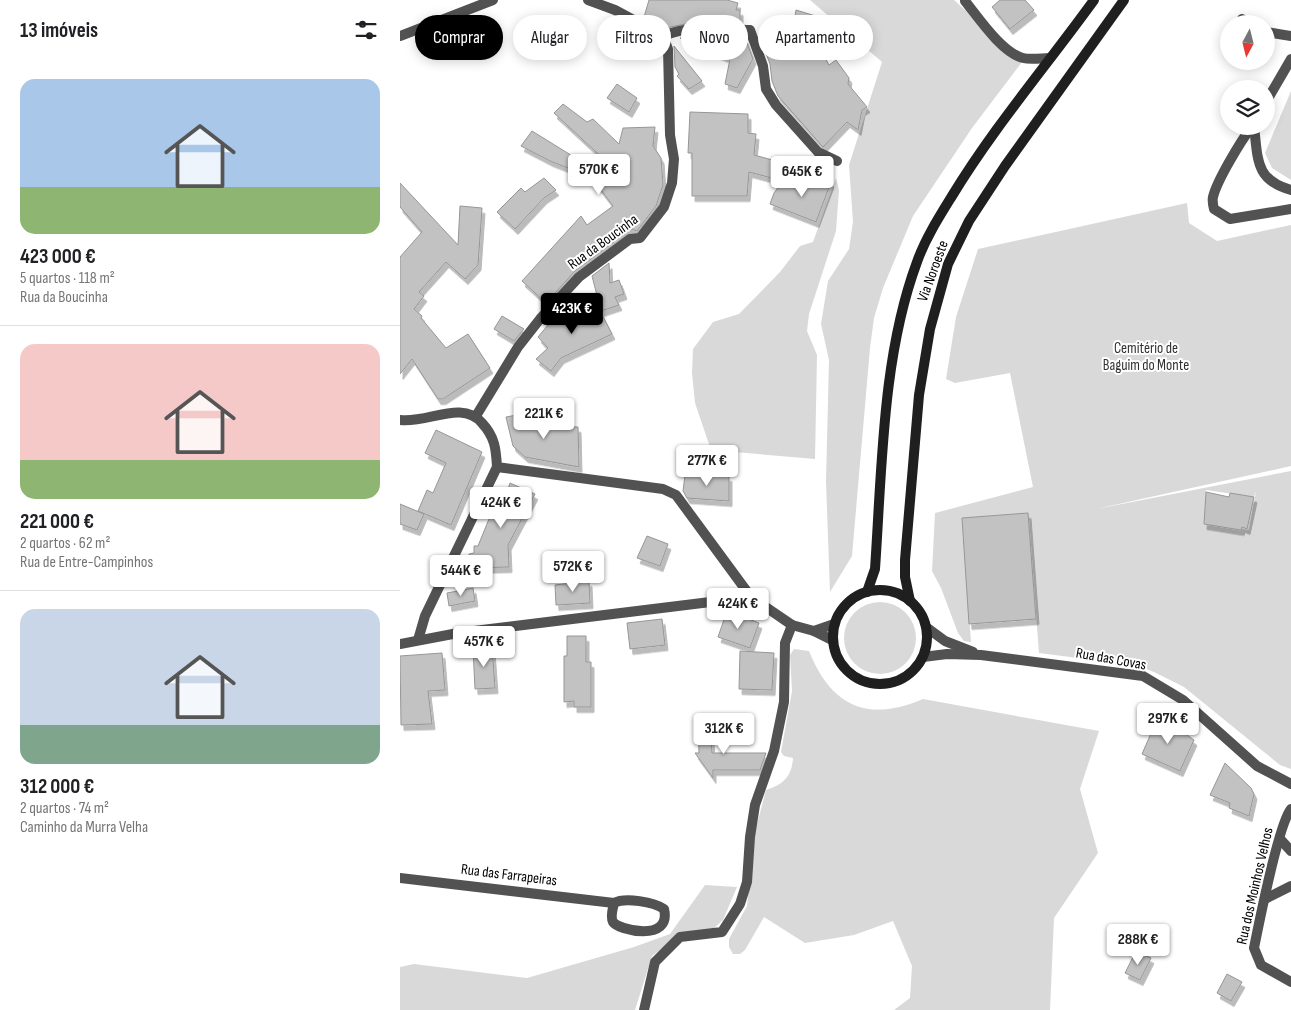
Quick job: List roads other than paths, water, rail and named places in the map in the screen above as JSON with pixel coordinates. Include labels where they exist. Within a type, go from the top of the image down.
[{"type":"main road","name":"Via Noroeste","points":[[867,592],[876,569],[889,392],[900,320],[912,276],[924,245],[958,186],[1002,122],[1094,0]]},
{"type":"main road","name":"Via Noroeste","points":[[910,601],[905,577],[905,560],[919,395],[930,329],[948,264],[969,221],[1005,166],[1124,0]]},
{"type":"main road","points":[[882,590],[897,593],[910,601],[920,613],[926,627],[927,642],[923,657],[915,670],[903,679],[888,684],[872,684],[857,679],[844,669],[836,656],[832,640],[834,624],[841,610],[852,599],[867,592],[882,590]]},
{"type":"street","points":[[400,36],[493,0]]},
{"type":"street","points":[[588,0],[624,15]]},
{"type":"street","points":[[965,1],[987,28],[1012,53],[1023,58],[1050,58]]},
{"type":"street","points":[[671,33],[706,27],[750,30],[763,66],[766,89],[776,104],[818,152],[837,161]]},
{"type":"street","points":[[1275,33],[1291,36]]},
{"type":"street","points":[[1275,87],[1291,59]]},
{"type":"street","name":"Rua da Boucinha","points":[[476,416],[518,347],[579,277],[630,239],[640,238],[664,207],[672,183],[674,159],[670,136],[668,60]]},
{"type":"street","points":[[1246,135],[1240,142],[1212,198],[1214,209],[1230,219],[1291,208]]},
{"type":"street","points":[[1254,135],[1258,161],[1264,176],[1276,186],[1291,190]]},
{"type":"street","points":[[400,420],[409,421],[460,412],[476,416],[495,440],[497,466],[425,616],[418,640]]},
{"type":"street","points":[[497,466],[663,489],[676,495],[751,597],[792,625],[814,631],[832,640]]},
{"type":"street","points":[[400,644],[458,633],[751,597]]},
{"type":"street","points":[[814,631],[834,624]]},
{"type":"street","points":[[644,1010],[655,962],[680,937],[722,932],[740,904],[747,882],[750,837],[755,805],[774,751],[784,702],[785,643],[792,625]]},
{"type":"street","name":"Rua das Covas","points":[[926,627],[945,641],[981,655]]},
{"type":"street","name":"Rua das Covas","points":[[923,657],[947,654],[981,655],[1143,676],[1183,700],[1257,766],[1291,784]]},
{"type":"street","name":"Rua dos Moinhos Velhos","points":[[1291,809],[1288,812],[1280,839],[1254,948],[1256,957],[1261,965],[1291,982]]},
{"type":"street","points":[[1280,839],[1291,851]]},
{"type":"street","name":"Rua das Farrapeiras","points":[[400,878],[614,903],[622,900],[659,905],[664,908],[664,923],[660,928],[652,931],[621,928],[614,924],[612,919],[614,903]]},
{"type":"street","points":[[1265,899],[1291,886]]},
{"type":"park label","name":"Cemitério de Baguim do Monte","points":[[1146,356]]}]
